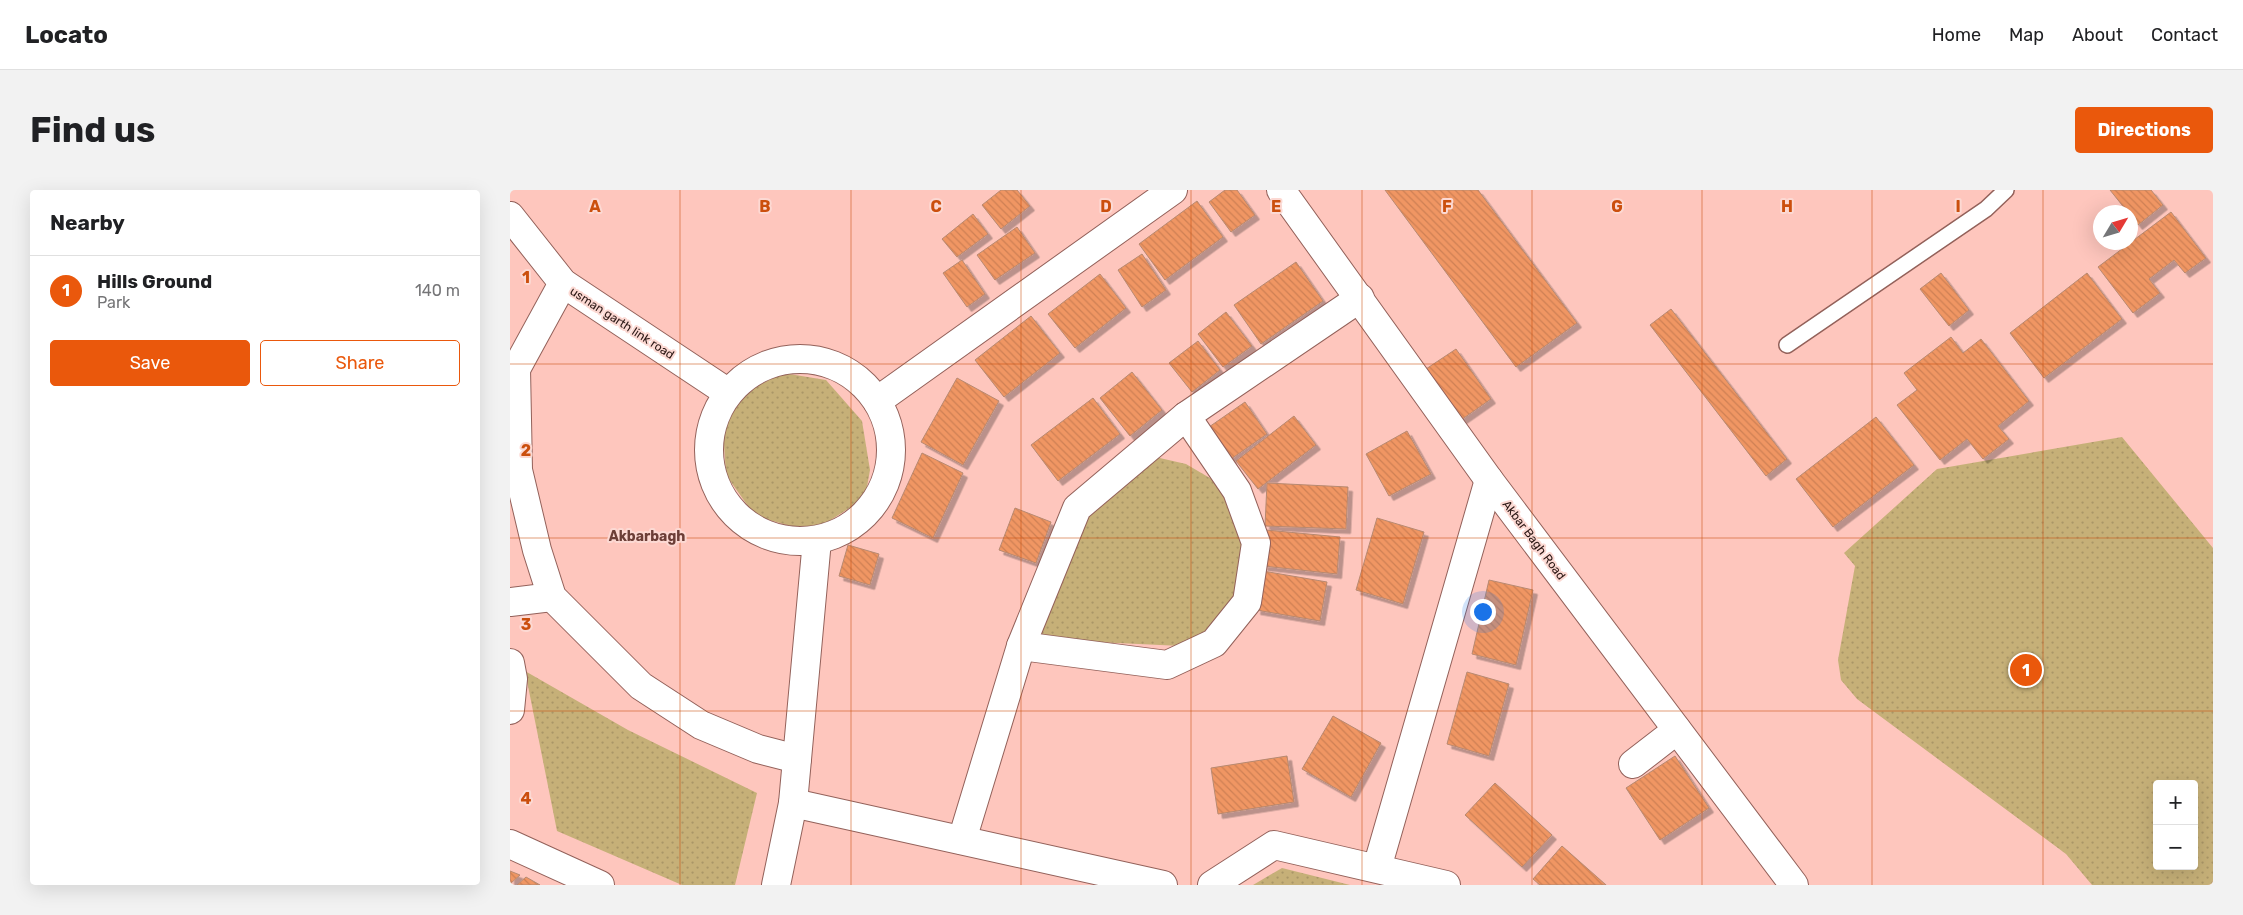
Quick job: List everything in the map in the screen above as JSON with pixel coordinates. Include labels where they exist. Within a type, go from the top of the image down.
[{"type":"street","points":[[877,400],[1173,190]]},
{"type":"street","name":"Akbar Bagh Road","points":[[1281,190],[1489,480],[1794,885]]},
{"type":"street","name":"usman garth link road","points":[[510,216],[562,283],[728,392]]},
{"type":"street","points":[[562,283],[513,372],[518,470],[537,550],[552,597],[640,686],[701,725],[758,749],[797,760]]},
{"type":"street","points":[[962,840],[1021,646],[1078,508],[1186,416],[1360,298]]},
{"type":"street","points":[[798,357],[830,363],[858,379],[877,400],[889,430],[889,472],[876,501],[864,516],[837,534],[817,540],[785,540],[749,526],[725,503],[709,466],[709,434],[728,392],[752,371],[781,360],[798,357]]},
{"type":"street","points":[[1021,646],[1167,666],[1214,643],[1247,602],[1256,542],[1237,491],[1186,416]]},
{"type":"street","points":[[1377,868],[1489,480]]},
{"type":"street","points":[[776,885],[793,803],[817,540]]},
{"type":"street","points":[[510,602],[552,597]]},
{"type":"street","points":[[510,663],[513,680],[510,710]]},
{"type":"street","points":[[1633,764],[1677,730]]},
{"type":"street","points":[[793,803],[1163,885]]},
{"type":"street","points":[[510,844],[600,885]]},
{"type":"street","points":[[1212,885],[1274,844],[1446,885]]},
{"type":"lane","points":[[1787,344],[1986,209],[2006,190]]},
{"type":"shaded area","points":[[783,373],[826,380],[862,421],[870,470],[865,498],[812,532],[755,516],[726,475],[723,428],[747,391]]},
{"type":"shaded area","points":[[2122,437],[2213,548],[2213,885],[2092,885],[2066,854],[1857,699],[1841,680],[1838,660],[1855,566],[1844,553],[1937,469]]},
{"type":"shaded area","points":[[1151,456],[1186,464],[1215,481],[1244,529],[1237,608],[1203,647],[1031,639],[1083,511]]},
{"type":"shaded area","points":[[525,671],[628,730],[757,793],[735,885],[682,885],[557,831]]},
{"type":"shaded area","points":[[1282,868],[1350,885],[1253,885]]},
{"type":"building","points":[[1001,190],[1017,190],[1030,206],[1001,229],[982,205]]},
{"type":"building","points":[[1225,190],[1237,190],[1255,215],[1231,232],[1209,202]]},
{"type":"building","points":[[1385,190],[1478,190],[1577,323],[1516,367]]},
{"type":"building","points":[[2110,190],[2151,190],[2163,205],[2138,225],[2138,205],[2122,205]]},
{"type":"building","points":[[1197,201],[1223,237],[1165,280],[1139,244]]},
{"type":"building","points":[[2171,212],[2206,258],[2185,273],[2174,260],[2149,279],[2160,293],[2133,313],[2098,267],[2121,250],[2138,250],[2138,237]]},
{"type":"building","points":[[973,214],[988,234],[957,257],[942,239]]},
{"type":"building","points":[[1017,227],[1035,253],[995,280],[977,255]]},
{"type":"building","points":[[1142,254],[1166,290],[1142,307],[1118,270]]},
{"type":"building","points":[[962,260],[985,294],[967,307],[943,273]]},
{"type":"building","points":[[1296,262],[1323,301],[1261,344],[1234,305]]},
{"type":"building","points":[[1941,273],[1969,310],[1949,326],[1920,289]]},
{"type":"building","points":[[2087,273],[2122,319],[2044,378],[2010,333]]},
{"type":"building","points":[[1100,274],[1126,308],[1075,348],[1048,314]]},
{"type":"building","points":[[1671,309],[1787,459],[1766,476],[1650,325]]},
{"type":"building","points":[[1226,312],[1252,346],[1223,367],[1198,334]]},
{"type":"building","points":[[1031,316],[1060,353],[1004,397],[975,360]]},
{"type":"building","points":[[1951,337],[1963,353],[1981,339],[2029,401],[1998,426],[2009,439],[1983,459],[1967,439],[1940,460],[1897,405],[1917,390],[1904,373]]},
{"type":"building","points":[[1198,341],[1220,370],[1192,392],[1169,363]]},
{"type":"building","points":[[1456,349],[1491,399],[1461,420],[1426,369]]},
{"type":"building","points":[[1132,372],[1162,410],[1130,436],[1100,398]]},
{"type":"building","points":[[957,378],[999,401],[963,465],[921,442]]},
{"type":"building","points":[[1093,398],[1120,434],[1058,481],[1031,445]]},
{"type":"building","points":[[1245,402],[1267,434],[1231,459],[1209,427]]},
{"type":"building","points":[[1294,416],[1316,445],[1258,489],[1236,461]]},
{"type":"building","points":[[1876,417],[1914,465],[1833,527],[1796,479]]},
{"type":"building","points":[[1407,431],[1431,474],[1389,496],[1366,454]]},
{"type":"building","points":[[922,453],[963,473],[933,538],[892,518]]},
{"type":"building","points":[[1267,483],[1348,487],[1346,529],[1265,526]]},
{"type":"building","points":[[1015,508],[1051,522],[1036,563],[999,550]]},
{"type":"building","points":[[1377,518],[1424,532],[1403,604],[1356,590]]},
{"type":"building","points":[[1266,530],[1340,537],[1337,574],[1263,566]]},
{"type":"building","points":[[848,545],[879,554],[870,585],[839,576]]},
{"type":"building","points":[[1263,571],[1327,582],[1320,621],[1256,610]]},
{"type":"building","points":[[1489,580],[1533,590],[1516,665],[1472,654]]},
{"type":"building","points":[[1467,672],[1509,684],[1489,756],[1447,744]]},
{"type":"building","points":[[1333,716],[1381,743],[1351,797],[1302,769]]},
{"type":"building","points":[[1287,756],[1294,802],[1218,814],[1211,768]]},
{"type":"building","points":[[1675,756],[1709,808],[1660,840],[1626,788]]},
{"type":"building","points":[[1495,783],[1552,835],[1522,867],[1465,815]]},
{"type":"building","points":[[1562,846],[1606,885],[1540,885],[1533,879]]},
{"type":"building","points":[[510,871],[520,875],[510,884]]},
{"type":"building","points":[[526,877],[540,885],[517,885]]},
{"type":"place","name":"Hills Ground","points":[[2026,670]]},
{"type":"district","name":"Akbarbagh","points":[[647,536]]}]
